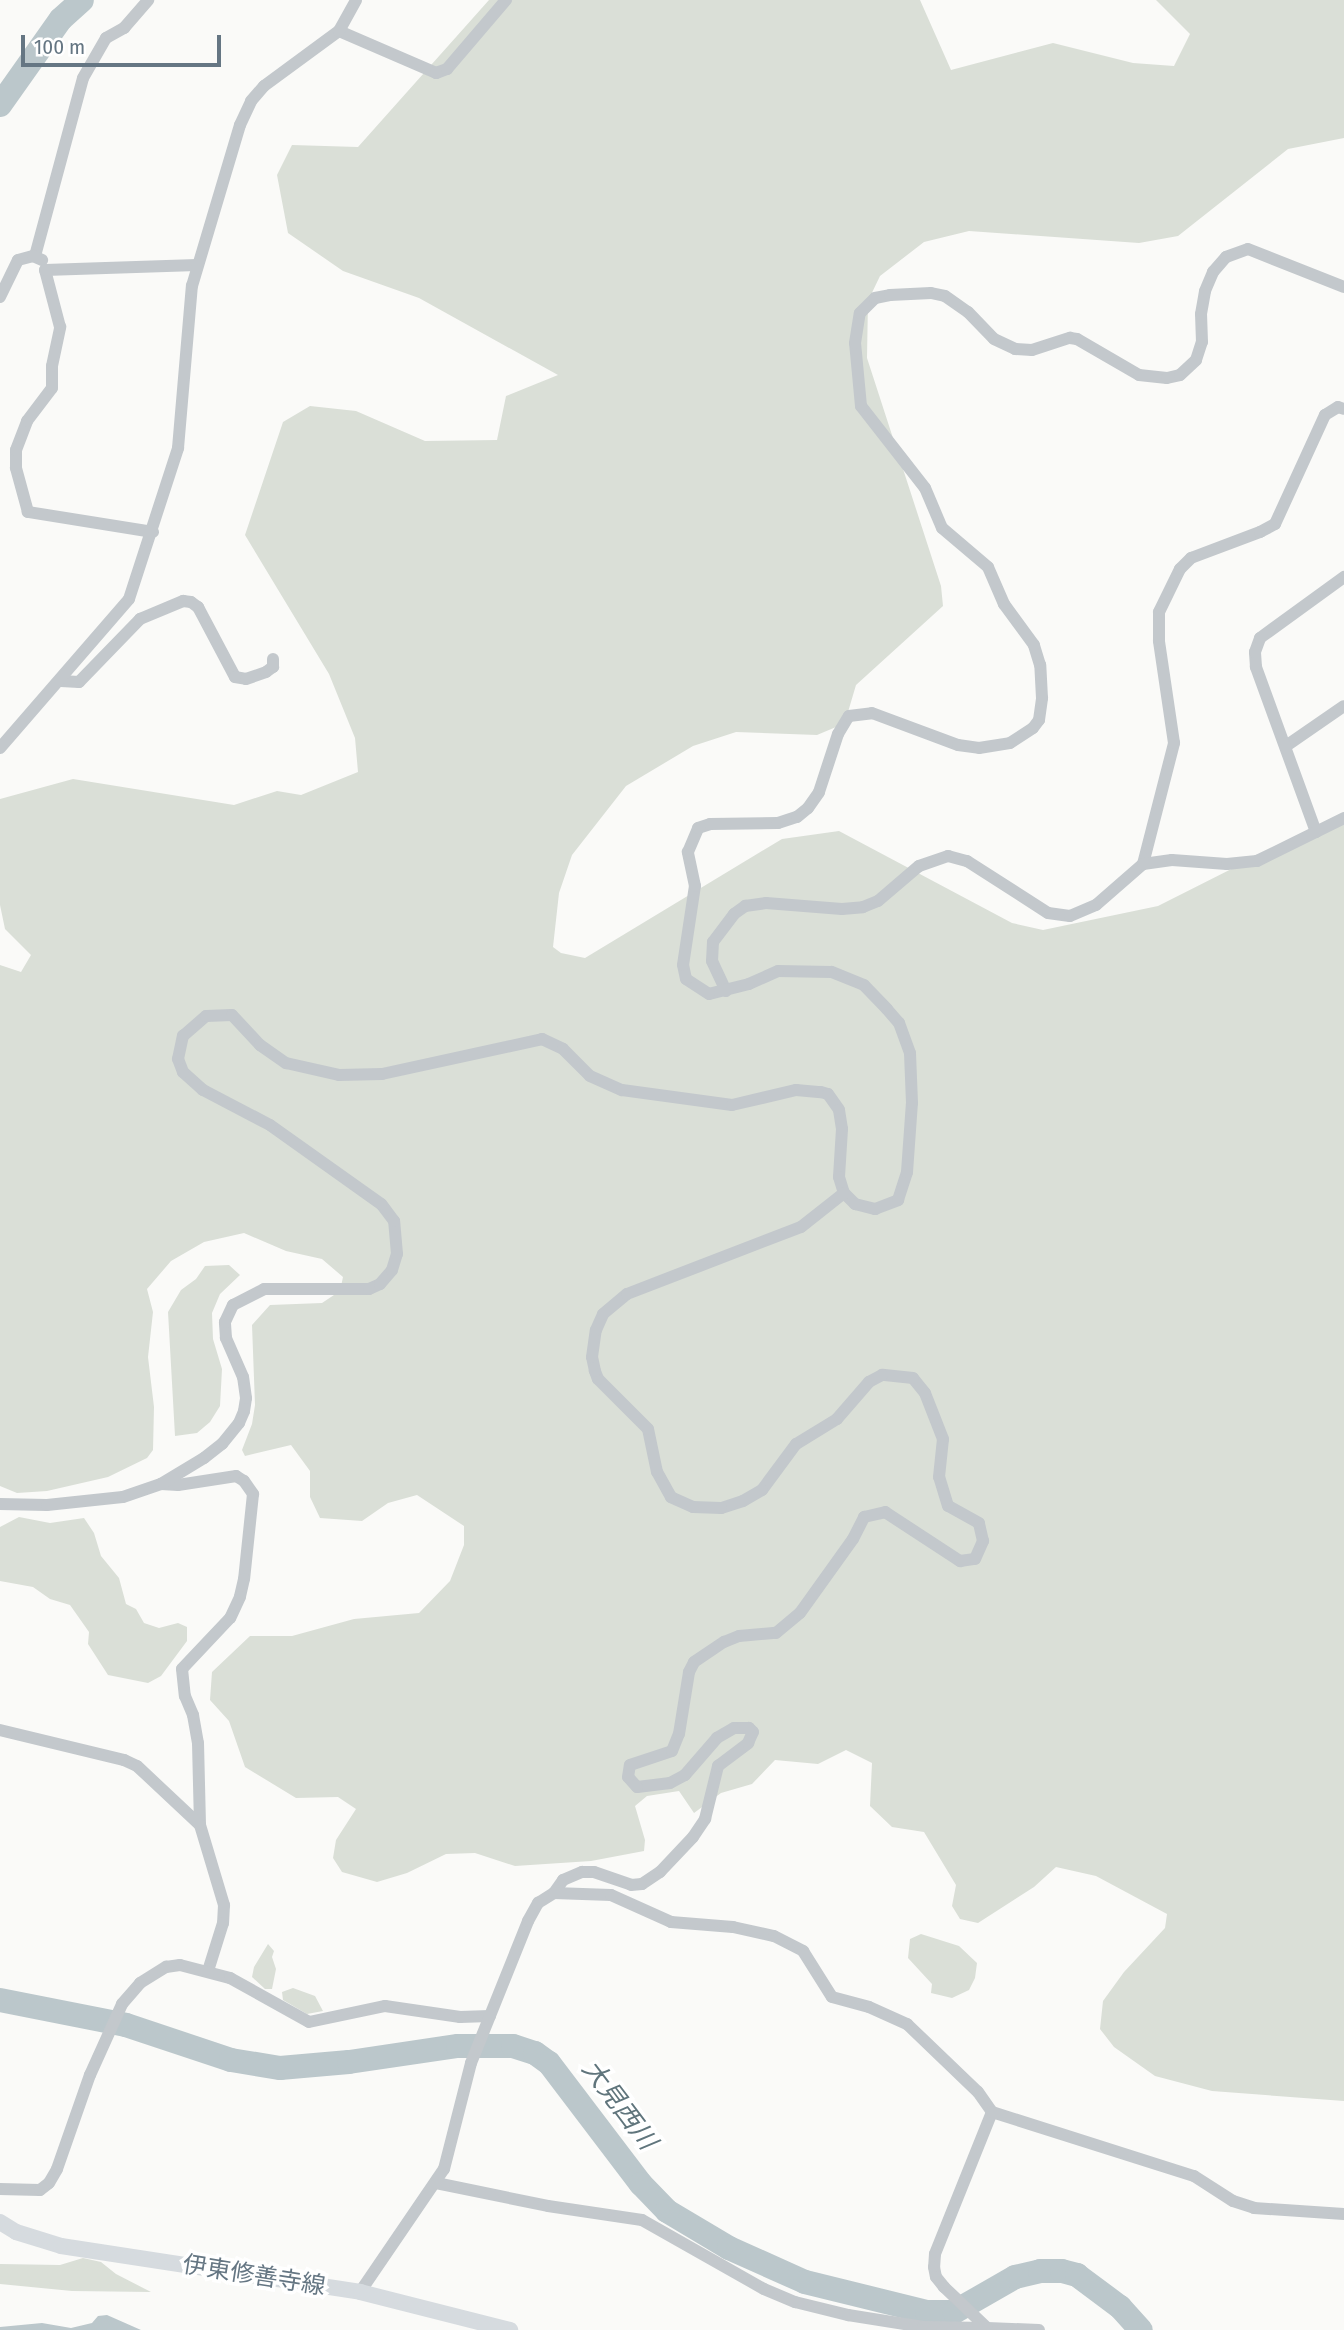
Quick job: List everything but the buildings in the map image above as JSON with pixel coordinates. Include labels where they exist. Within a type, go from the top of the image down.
[{"type":"main road","name":"伊東修善寺線","points":[[0,2222],[16,2232],[61,2246],[360,2292],[510,2330]]},
{"type":"street","points":[[35,257],[83,78],[106,38],[124,28],[148,0]]},
{"type":"street","points":[[0,748],[61,681],[129,599],[153,532],[178,448],[190,301],[197,265],[240,125],[251,101],[285,69],[339,31],[356,0]]},
{"type":"street","points":[[339,31],[436,73],[447,69],[506,0]]},
{"type":"street","points":[[0,1504],[47,1505],[123,1497],[161,1484],[222,1444],[239,1423],[246,1398],[243,1377],[226,1338],[226,1322],[233,1305],[264,1289],[369,1289],[388,1276],[397,1254],[394,1221],[381,1204],[270,1125],[203,1090],[183,1072],[178,1059],[183,1035],[206,1016],[232,1015],[260,1045],[286,1063],[339,1076],[382,1074],[542,1039],[563,1049],[590,1076],[604,1084],[647,1095],[732,1105],[796,1090],[821,1092],[828,1094],[839,1110],[842,1145],[839,1177],[844,1193],[855,1204],[875,1209],[898,1200],[904,1188],[912,1103],[910,1053],[899,1023],[864,985],[831,972],[778,971],[715,994],[691,986],[684,974],[695,886],[688,852],[698,828],[710,824],[778,823],[797,817],[808,808],[819,792],[841,726],[849,716],[872,713],[958,745],[979,748],[1010,743],[1033,728],[1039,720],[1042,698],[1040,665],[1034,645],[1004,604],[988,566],[942,528],[925,488],[861,406],[855,328],[866,304],[890,295],[931,293],[945,296],[968,312],[995,339],[1015,349],[1032,350],[1070,338],[1077,339],[1139,374],[1167,378],[1180,376],[1196,360],[1202,342],[1201,314],[1205,291],[1213,272],[1226,257],[1248,249],[1344,287]]},
{"type":"street","points":[[0,297],[18,260],[35,257],[42,260],[60,327],[52,366],[52,388],[27,421],[16,450],[16,468],[28,512],[153,532]]},
{"type":"street","points":[[45,270],[197,265]]},
{"type":"street","points":[[1143,864],[1174,743],[1159,641],[1159,612],[1180,569],[1191,558],[1260,532],[1275,523],[1325,415],[1338,407],[1344,408]]},
{"type":"street","points":[[1316,832],[1256,667],[1255,652],[1260,638],[1344,577]]},
{"type":"street","points":[[61,681],[79,682],[140,619],[183,601],[191,601],[198,607],[235,677],[246,679],[266,672],[273,667],[273,659]]},
{"type":"street","points":[[1286,746],[1344,706]]},
{"type":"street","points":[[726,991],[712,961],[713,942],[734,914],[745,906],[766,903],[842,909],[863,906],[878,901],[919,866],[948,856],[967,861],[1048,913],[1070,916],[1096,905],[1143,864],[1172,860],[1227,864],[1257,861],[1344,818]]},
{"type":"street","points":[[360,2292],[444,2169],[471,2063],[528,1921],[538,1903],[554,1893],[563,1880],[582,1872],[594,1872],[631,1885],[642,1884],[660,1872],[693,1837],[705,1819],[718,1766],[748,1743],[752,1732],[749,1728],[734,1728],[717,1738],[685,1775],[670,1783],[637,1787],[628,1777],[631,1765],[672,1751],[679,1734],[694,1662],[724,1642],[739,1636],[776,1633],[800,1613],[853,1539],[864,1517],[885,1512],[960,1561],[975,1559],[983,1542],[979,1523],[948,1506],[939,1476],[943,1439],[925,1393],[913,1378],[882,1375],[869,1381],[837,1419],[796,1444],[762,1490],[744,1502],[720,1508],[693,1507],[671,1497],[657,1472],[648,1429],[598,1379],[594,1371],[592,1357],[596,1330],[603,1314],[627,1294],[801,1227],[844,1193]]},
{"type":"street","points":[[161,1484],[178,1485],[236,1476],[244,1481],[253,1494],[240,1597],[230,1618],[182,1669],[185,1696],[193,1715],[198,1743],[200,1825],[224,1905],[223,1923],[208,1971]]},
{"type":"street","points":[[0,1730],[130,1763],[200,1825]]},
{"type":"street","points":[[554,1893],[611,1895],[671,1922],[755,1930],[790,1943],[803,1951],[832,1997],[869,2007],[907,2024],[978,2092],[992,2112],[1194,2176],[1233,2200],[1254,2208],[1344,2214]]},
{"type":"street","points":[[0,2189],[40,2190],[49,2183],[57,2169],[105,2041],[122,2004],[140,1983],[166,1967],[180,1965],[208,1971],[245,1985],[309,2022],[385,2006],[488,2021]]},
{"type":"street","points":[[985,2325],[936,2277],[935,2254],[992,2112]]},
{"type":"street","points":[[436,2183],[548,2206],[642,2220],[764,2290],[795,2302],[848,2315],[923,2327],[985,2325],[1039,2330]]},
{"type":"shaded area","points":[[489,0],[920,0],[951,70],[1053,43],[1133,63],[1174,66],[1190,34],[1156,0],[1344,0],[1344,138],[1288,149],[1178,236],[1139,243],[969,231],[924,242],[880,276],[868,301],[867,358],[941,586],[943,606],[856,685],[848,712],[836,727],[817,735],[736,732],[693,746],[626,786],[572,855],[559,893],[553,947],[561,953],[585,958],[782,839],[839,831],[1012,923],[1043,930],[1158,906],[1344,812],[1344,2101],[1212,2091],[1155,2076],[1114,2047],[1100,2029],[1103,2001],[1124,1972],[1165,1928],[1167,1914],[1096,1876],[1056,1867],[1034,1887],[978,1923],[960,1919],[952,1906],[956,1885],[924,1832],[892,1827],[870,1806],[872,1763],[846,1750],[818,1764],[775,1760],[752,1784],[721,1793],[694,1813],[679,1791],[647,1796],[635,1806],[645,1840],[644,1851],[591,1861],[515,1866],[475,1853],[446,1854],[407,1873],[377,1882],[342,1872],[333,1858],[336,1840],[356,1809],[338,1797],[296,1798],[245,1767],[229,1721],[210,1700],[212,1672],[250,1636],[292,1636],[354,1619],[419,1613],[450,1581],[464,1545],[464,1526],[417,1495],[388,1503],[362,1521],[320,1518],[310,1497],[310,1471],[291,1445],[245,1456],[242,1450],[252,1424],[255,1405],[252,1325],[270,1305],[322,1303],[340,1291],[343,1277],[322,1259],[286,1251],[244,1233],[204,1242],[171,1261],[147,1289],[153,1312],[148,1357],[154,1407],[153,1450],[147,1458],[108,1477],[47,1491],[17,1493],[0,1486],[0,965],[21,972],[31,955],[5,929],[0,905],[0,799],[73,779],[234,805],[277,791],[301,795],[358,772],[355,738],[329,674],[245,535],[283,422],[310,406],[356,411],[425,441],[497,440],[506,396],[558,375],[419,298],[343,271],[288,233],[277,175],[292,145],[358,147]]},
{"type":"shaded area","points":[[229,1265],[240,1275],[220,1294],[212,1313],[213,1339],[222,1369],[220,1406],[210,1422],[197,1433],[175,1436],[168,1312],[181,1290],[196,1279],[205,1266]]},
{"type":"shaded area","points":[[19,1517],[50,1523],[84,1518],[94,1533],[101,1556],[119,1578],[126,1604],[136,1609],[144,1623],[159,1628],[178,1623],[187,1627],[187,1641],[161,1676],[148,1683],[108,1675],[88,1644],[89,1632],[70,1605],[50,1599],[33,1587],[0,1581],[0,1527]]},
{"type":"shaded area","points":[[921,1934],[959,1946],[977,1963],[975,1978],[969,1990],[952,1998],[931,1993],[932,1984],[908,1958],[910,1939]]},
{"type":"shaded area","points":[[268,1944],[274,1951],[272,1957],[276,1969],[272,1989],[265,1989],[252,1977],[254,1967]]},
{"type":"shaded area","points":[[293,1988],[315,1996],[323,2011],[307,2014],[283,2000],[282,1992]]},
{"type":"shaded area","points":[[83,2258],[101,2262],[116,2274],[151,2292],[72,2291],[0,2284],[0,2264],[60,2265]]},
{"type":"shaded area","points":[[107,2315],[141,2330],[0,2330],[0,2327],[42,2323],[71,2328],[92,2323],[98,2316]]},
{"type":"waterway","points":[[0,105],[61,19],[82,0]]},
{"type":"waterway","name":"大見西川","points":[[0,2000],[126,2025],[231,2060],[280,2068],[349,2062],[458,2046],[513,2046],[535,2053],[549,2063],[641,2184],[667,2211],[729,2248],[805,2282],[927,2312],[954,2312],[1015,2277],[1040,2271],[1062,2271],[1077,2275],[1120,2307],[1141,2330]]}]
